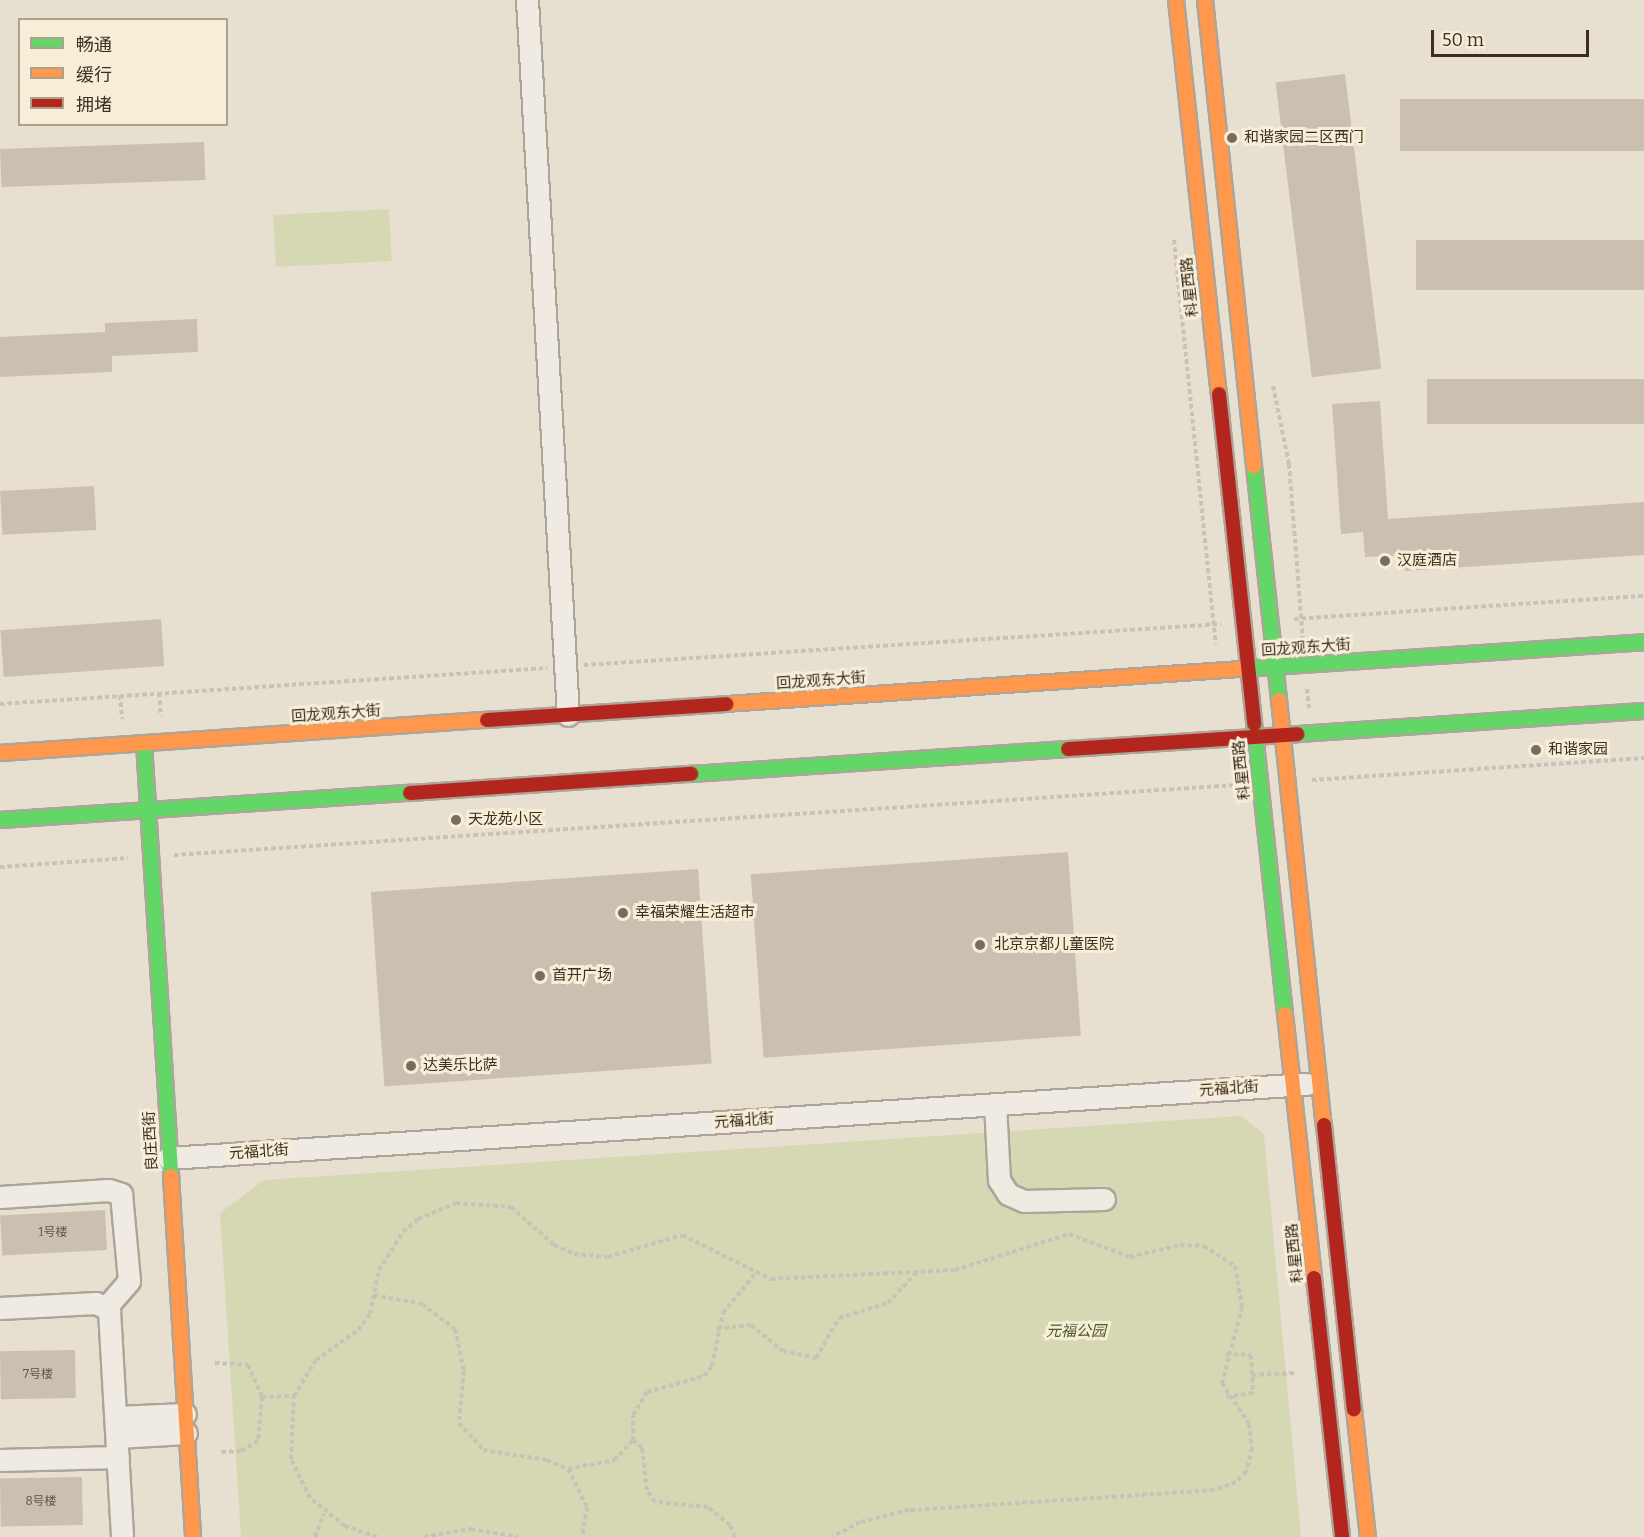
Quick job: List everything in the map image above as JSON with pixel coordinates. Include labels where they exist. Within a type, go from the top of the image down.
[{"type":"street","points":[[527,0],[568,715]]},
{"type":"street","name":"科星西路","points":[[1176,0],[1342,1537]]},
{"type":"street","points":[[1206,0],[1368,1537]]},
{"type":"street","name":"回龙观东大街","points":[[0,753],[1644,642]]},
{"type":"street","points":[[0,820],[1644,711]]},
{"type":"street","name":"良庄西街","points":[[144,743],[193,1537]]},
{"type":"street","name":"元福北街","points":[[168,1158],[1320,1083]]},
{"type":"street","points":[[995,1104],[999,1180],[1008,1194],[1024,1201],[1104,1199]]},
{"type":"street","points":[[0,1197],[109,1190],[121,1194],[129,1281],[107,1306],[122,1537]]},
{"type":"street","points":[[0,1308],[107,1306]]},
{"type":"street","points":[[0,1460],[186,1423]]},
{"type":"path","points":[[1174,234],[1212,610]]},
{"type":"path","points":[[1344,615],[1644,596]]},
{"type":"path","points":[[0,704],[1172,627]]},
{"type":"path","points":[[1358,777],[1644,758]]},
{"type":"path","points":[[214,853],[1184,789]]},
{"type":"path","points":[[0,867],[96,860]]},
{"type":"path","points":[[377,1537],[324,1514],[310,1498],[291,1460],[294,1396],[316,1360],[358,1330],[374,1295],[388,1252],[411,1226],[456,1203],[475,1202],[511,1207],[554,1245],[574,1254],[608,1257],[682,1235],[709,1244],[755,1274],[792,1280],[968,1267],[1069,1234],[1130,1257],[1180,1245],[1204,1246],[1226,1255],[1240,1277],[1240,1318],[1226,1354],[1226,1397],[1249,1424],[1252,1448],[1246,1472],[1230,1486],[909,1510],[860,1522],[832,1537]]},
{"type":"path","points":[[717,1329],[751,1325],[783,1351],[816,1358],[839,1318],[888,1303],[917,1272]]},
{"type":"path","points":[[374,1295],[422,1304],[454,1329],[464,1371],[456,1406],[469,1438],[483,1450],[547,1460],[568,1469],[614,1460],[633,1440],[638,1402],[661,1387],[679,1386],[704,1376],[712,1366],[717,1329],[733,1298],[755,1274]]},
{"type":"path","points":[[1226,1354],[1250,1354],[1252,1375],[1251,1396],[1226,1397]]},
{"type":"path","points":[[215,1363],[248,1365],[262,1397],[258,1441],[241,1451],[220,1452]]},
{"type":"path","points":[[1252,1375],[1296,1373]]},
{"type":"path","points":[[262,1397],[294,1396]]},
{"type":"path","points":[[633,1440],[642,1448],[647,1490],[655,1502],[708,1507],[730,1525],[735,1537]]},
{"type":"path","points":[[568,1469],[587,1507],[582,1537]]},
{"type":"path","points":[[315,1537],[324,1514]]},
{"type":"path","points":[[424,1537],[471,1529],[518,1537]]},
{"type":"green space","points":[[389,209],[392,261],[276,267],[273,215]]},
{"type":"green space","name":"元福公园","points":[[1241,1116],[1264,1134],[1301,1537],[241,1537],[220,1213],[264,1180]]},
{"type":"building","points":[[1345,74],[1381,369],[1312,377],[1276,83]]},
{"type":"building","points":[[1400,99],[1644,99],[1644,151],[1400,151]]},
{"type":"building","points":[[204,142],[205,180],[1,187],[0,149]]},
{"type":"building","points":[[1416,240],[1644,240],[1644,290],[1416,290]]},
{"type":"building","points":[[197,319],[198,352],[112,356],[112,372],[0,377],[0,337],[105,332],[105,323]]},
{"type":"building","points":[[1427,379],[1644,379],[1644,424],[1427,424]]},
{"type":"building","points":[[1380,401],[1388,519],[1644,502],[1644,555],[1405,571],[1404,555],[1365,557],[1363,532],[1341,534],[1332,404]]},
{"type":"building","points":[[94,486],[96,530],[2,535],[0,491]]},
{"type":"building","points":[[161,619],[164,666],[4,677],[0,630]]},
{"type":"building","points":[[1068,852],[1081,1036],[764,1058],[751,874]]},
{"type":"building","name":"首开广场","points":[[698,869],[712,1064],[384,1086],[371,892]]},
{"type":"building","points":[[105,1210],[107,1250],[2,1255],[0,1215]]},
{"type":"building","points":[[75,1350],[76,1398],[1,1399],[0,1351]]},
{"type":"building","points":[[82,1477],[83,1525],[1,1526],[0,1478]]},
{"type":"traffic: fast","points":[[1254,466],[1279,700]]},
{"type":"traffic: fast","points":[[1241,669],[1644,642]]},
{"type":"traffic: fast","points":[[1298,734],[1644,711]]},
{"type":"traffic: fast","points":[[1254,724],[1285,1014]]},
{"type":"traffic: fast","points":[[144,743],[171,1176]]},
{"type":"traffic: fast","points":[[691,774],[1068,749]]},
{"type":"traffic: fast","points":[[0,820],[410,793]]},
{"type":"traffic: slow","points":[[1176,0],[1219,394]]},
{"type":"traffic: slow","points":[[1205,0],[1254,466]]},
{"type":"traffic: slow","points":[[726,704],[1241,669]]},
{"type":"traffic: slow","points":[[1279,700],[1324,1125]]},
{"type":"traffic: slow","points":[[0,753],[487,720]]},
{"type":"traffic: slow","points":[[1285,1014],[1314,1278]]},
{"type":"traffic: slow","points":[[171,1176],[193,1537]]},
{"type":"traffic: slow","points":[[1354,1409],[1368,1537]]},
{"type":"traffic: jam","points":[[1219,394],[1254,724]]},
{"type":"traffic: jam","points":[[487,720],[726,704]]},
{"type":"traffic: jam","points":[[1068,749],[1298,734]]},
{"type":"traffic: jam","points":[[410,793],[691,774]]},
{"type":"traffic: jam","points":[[1324,1125],[1354,1409]]},
{"type":"traffic: jam","points":[[1314,1278],[1342,1537]]},
{"type":"place","name":"和谐家园二区西门","points":[[1232,138]]},
{"type":"place","name":"汉庭酒店","points":[[1385,561]]},
{"type":"place","name":"和谐家园","points":[[1536,750]]},
{"type":"place","name":"天龙苑小区","points":[[456,820]]},
{"type":"place","name":"幸福荣耀生活超市","points":[[623,913]]},
{"type":"place","name":"北京京都儿童医院","points":[[980,945]]},
{"type":"place","name":"首开广场","points":[[540,976]]},
{"type":"place","name":"达美乐比萨","points":[[411,1066]]}]
